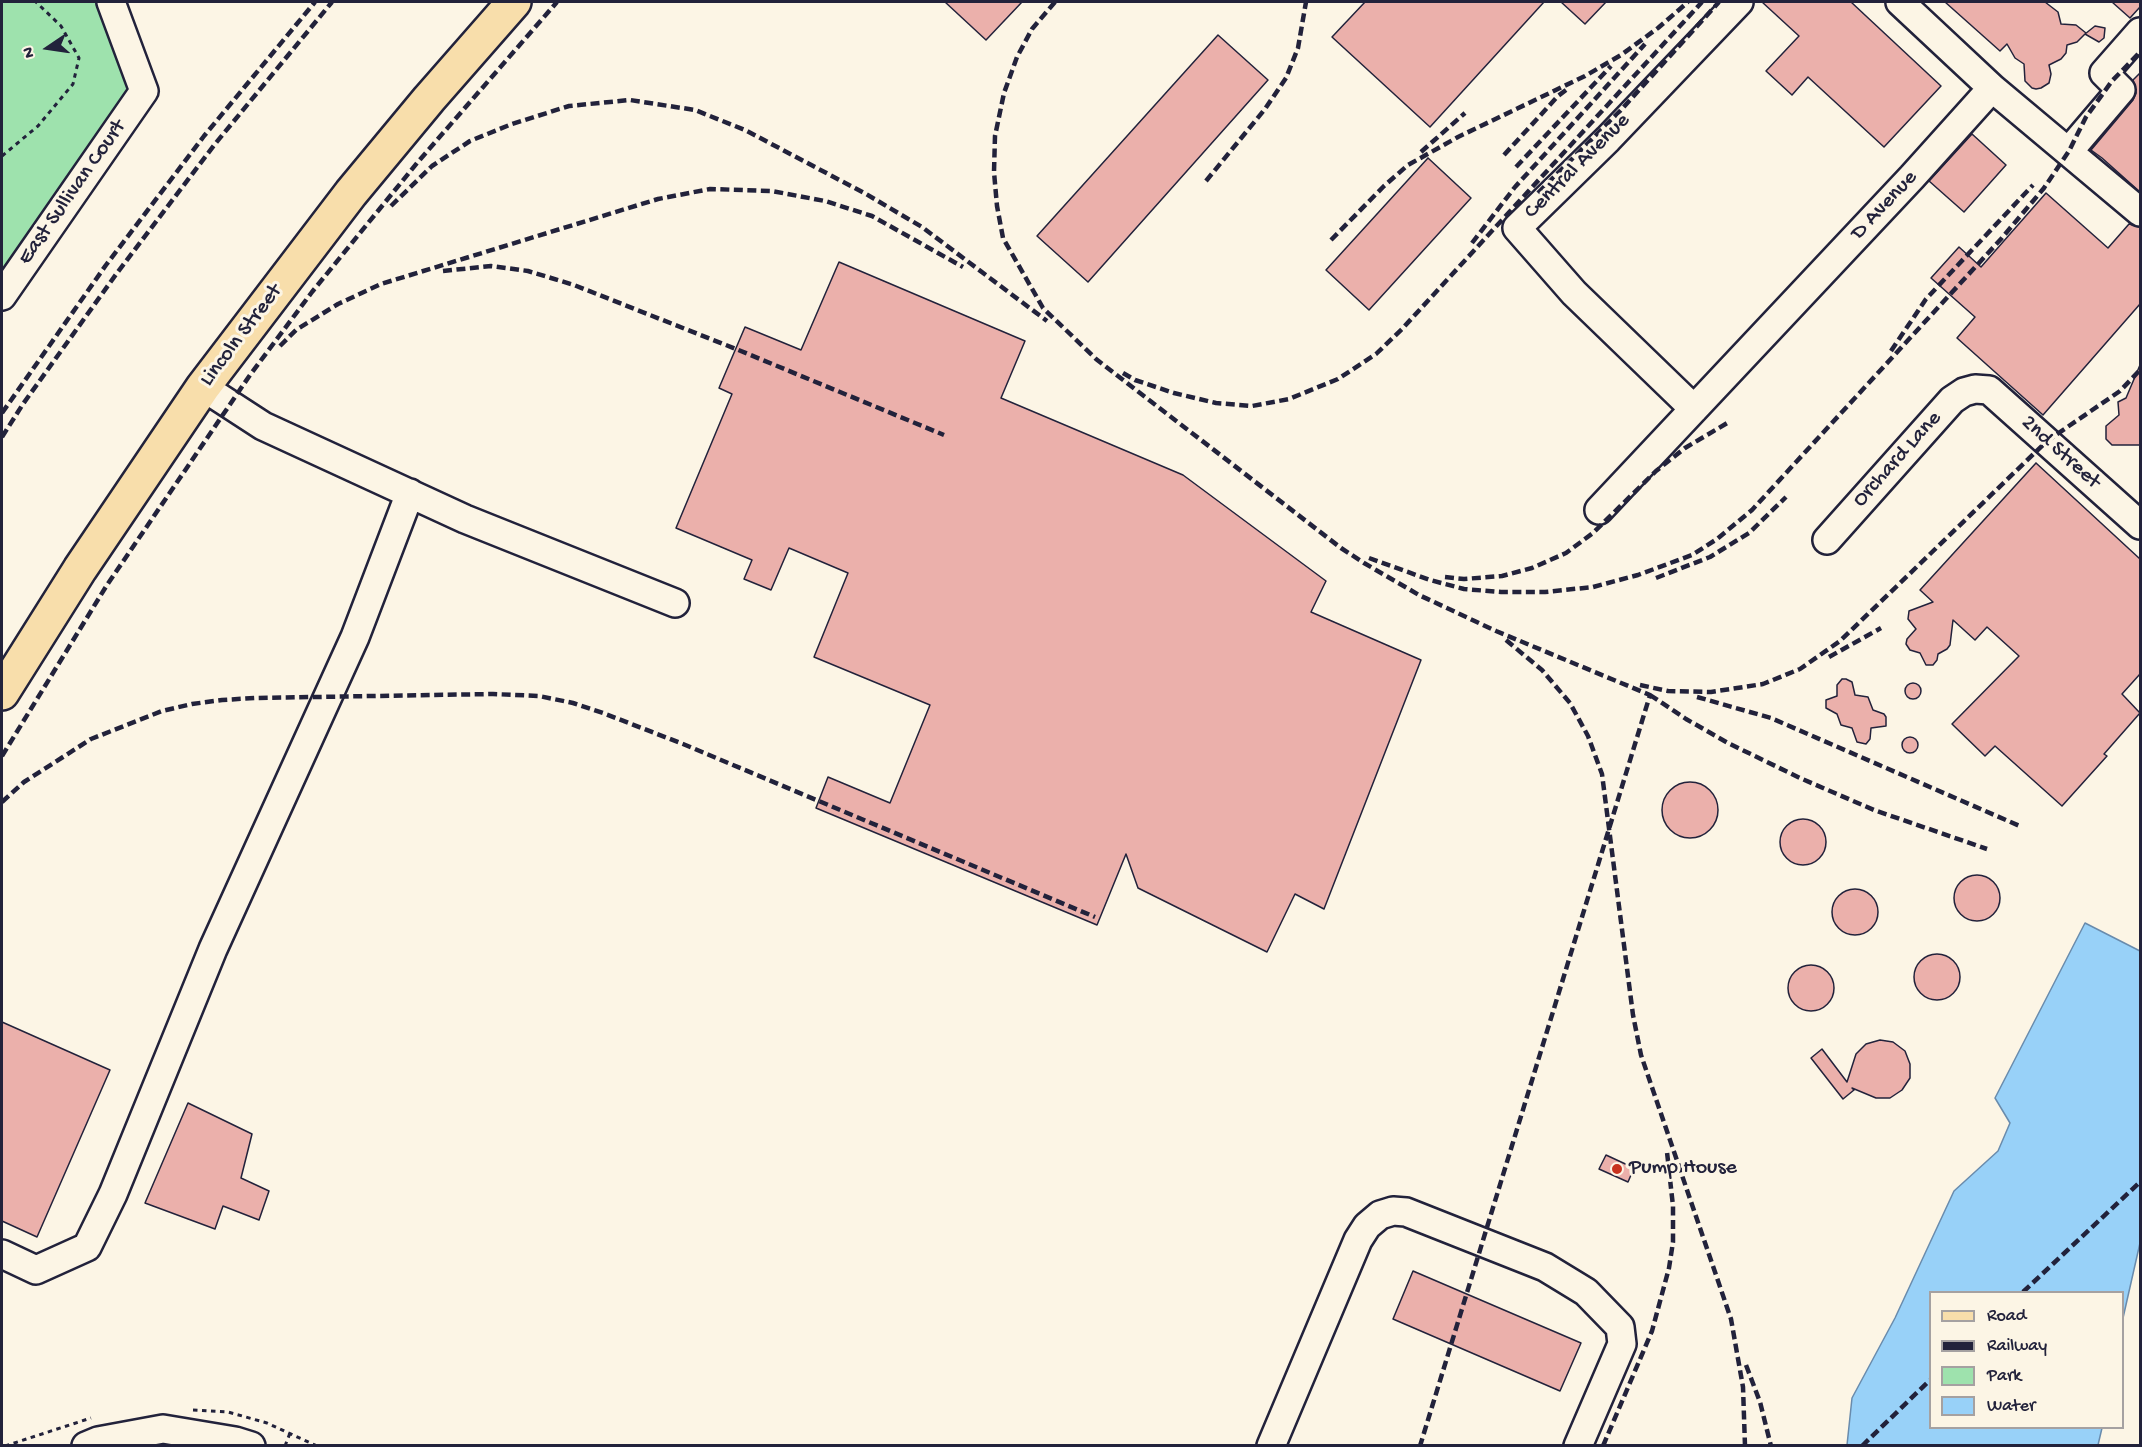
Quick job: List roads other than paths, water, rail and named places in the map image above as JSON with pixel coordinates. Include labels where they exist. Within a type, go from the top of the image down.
[{"type":"main road","name":"Lincoln Street","points":[[2,693],[80,569],[203,387],[351,193],[514,2]]},
{"type":"street","name":"East Sullivan Court","points":[[2,296],[144,91],[111,2]]},
{"type":"street","name":"Central Avenue","points":[[1694,409],[1574,293],[1517,228],[1616,131],[1740,2]]},
{"type":"street","points":[[1899,2],[1992,88],[2140,212]]},
{"type":"street","points":[[2069,151],[2121,90],[2103,73],[2140,32]]},
{"type":"street","name":"D Avenue","points":[[1599,510],[1912,177],[1992,88]]},
{"type":"street","points":[[203,387],[263,426],[465,519],[675,603]]},
{"type":"street","name":"2nd Street","points":[[1976,389],[1989,390],[2140,525]]},
{"type":"street","name":"Orchard Lane","points":[[1827,540],[1952,400],[1964,392],[1976,389]]},
{"type":"street","points":[[2,1254],[36,1270],[87,1247],[113,1194],[213,949],[356,638],[410,493]]},
{"type":"street","points":[[1271,1446],[1358,1240],[1380,1215],[1393,1211],[1406,1212],[1545,1268],[1586,1292],[1620,1327],[1622,1344],[1578,1446]]},
{"type":"street","points":[[86,1446],[98,1441],[163,1429],[235,1441],[251,1446]]},
{"type":"water","points":[[2085,923],[2140,951],[2140,1243],[2124,1314],[2124,1291],[1929,1291],[1929,1429],[2102,1429],[2098,1445],[1847,1445],[1852,1398],[1895,1318],[1954,1191],[1998,1151],[2010,1123],[1995,1098]]},
{"type":"railway","points":[[2,413],[106,265],[204,136],[315,2]]},
{"type":"railway","points":[[2,437],[117,273],[215,144],[332,2]]},
{"type":"railway","points":[[2,756],[107,585],[250,375],[312,292],[417,163],[557,2]]},
{"type":"railway","points":[[1055,2],[1032,29],[1017,57],[1004,93],[995,136],[994,172],[1003,238],[1043,308],[1096,359],[1341,548],[1364,563],[1419,595],[1496,631],[1650,695],[1420,1446]]},
{"type":"railway","points":[[1206,181],[1265,109],[1286,78],[1298,48],[1306,2]]},
{"type":"railway","points":[[1331,240],[1408,165],[1458,137],[1585,76],[1621,55],[1688,2]]},
{"type":"railway","points":[[1123,373],[1135,380],[1174,393],[1216,403],[1252,406],[1289,399],[1338,379],[1376,354],[1402,329],[1702,2]]},
{"type":"railway","points":[[1538,193],[1620,111],[1719,2]]},
{"type":"railway","points":[[1472,243],[1515,187],[1645,44]]},
{"type":"railway","points":[[1369,558],[1430,580],[1464,589],[1545,592],[1593,587],[1638,575],[1692,555],[1717,539],[1752,510],[2001,239],[2044,188],[2069,151],[2086,117],[2112,81],[2140,52]]},
{"type":"railway","points":[[1516,167],[1611,66]]},
{"type":"railway","points":[[1504,155],[1566,90]]},
{"type":"railway","points":[[391,206],[432,166],[470,141],[512,124],[569,106],[630,100],[695,110],[745,130],[866,194],[922,227],[1047,321]]},
{"type":"railway","points":[[1421,152],[1465,113]]},
{"type":"railway","points":[[1891,351],[1926,299],[2033,185]]},
{"type":"railway","points":[[280,346],[296,330],[338,304],[381,284],[658,199],[710,189],[772,191],[825,201],[872,216],[963,267]]},
{"type":"railway","points":[[443,271],[491,266],[528,271],[574,285],[944,435]]},
{"type":"railway","points":[[1640,685],[1668,691],[1711,692],[1763,684],[1800,669],[1840,641],[2047,441],[2120,391],[2140,370]]},
{"type":"railway","points":[[1445,577],[1464,579],[1502,576],[1532,568],[1566,553],[1593,533],[1656,471],[1685,448],[1729,422]]},
{"type":"railway","points":[[1656,578],[1710,557],[1749,533],[1786,497]]},
{"type":"railway","points":[[1829,657],[1881,628]]},
{"type":"railway","points":[[1506,640],[1542,670],[1570,703],[1588,736],[1602,774],[1633,1015],[1641,1055],[1731,1319],[1743,1387],[1745,1446]]},
{"type":"railway","points":[[2,802],[24,782],[91,739],[162,711],[192,704],[255,698],[493,694],[539,696],[573,703],[683,744],[1095,917]]},
{"type":"railway","points":[[1650,695],[1728,743],[1800,778],[1874,810],[1987,849]]},
{"type":"railway","points":[[1697,697],[1771,718],[2022,827]]},
{"type":"railway","points":[[1603,1446],[1652,1331],[1669,1268],[1673,1242],[1673,1206],[1667,1152]]},
{"type":"railway","points":[[2024,1291],[2140,1182]]},
{"type":"railway","points":[[1746,1365],[1760,1402],[1771,1446]]},
{"type":"railway","points":[[1862,1446],[1929,1381]]},
{"type":"place","name":"Pump House","points":[[1617,1169]]}]
